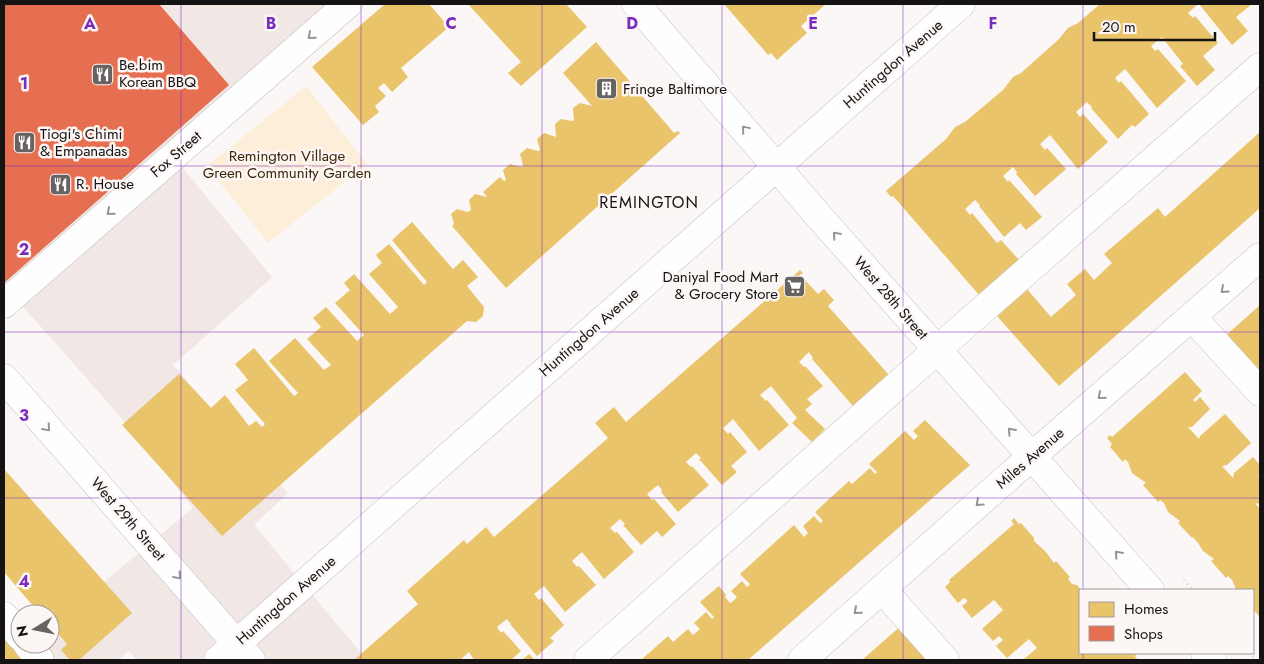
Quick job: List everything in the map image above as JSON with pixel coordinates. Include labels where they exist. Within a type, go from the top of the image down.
[{"type":"main road","name":"Fox Street","points":[[4,304],[348,4]]},
{"type":"main road","name":"West 28th Street","points":[[636,4],[776,166],[1149,589]]},
{"type":"main road","name":"Huntingdon Avenue","points":[[235,655],[776,166],[962,4]]},
{"type":"main road","points":[[588,660],[1260,67]]},
{"type":"main road","name":"Miles Avenue","points":[[802,660],[1032,456],[1193,318],[1260,257]]},
{"type":"main road","points":[[1193,318],[1260,392]]},
{"type":"main road","name":"West 29th Street","points":[[4,378],[235,655]]},
{"type":"main road","points":[[882,589],[945,660]]},
{"type":"shaded area","points":[[4,4],[352,4],[174,157],[272,277],[173,365],[288,493],[254,525],[367,660],[137,660],[129,651],[118,660],[37,660],[34,654],[60,654],[60,619],[193,508],[118,414],[4,285]]},
{"type":"green space","name":"Remington Village Green Community Garden","points":[[306,86],[367,164],[268,243],[207,166]]},
{"type":"building: Homes","points":[[385,4],[429,4],[449,27],[401,68],[408,77],[392,92],[384,83],[378,88],[386,96],[375,106],[379,112],[363,125],[312,67]]},
{"type":"building: Homes","points":[[468,4],[566,4],[587,27],[521,86],[508,73],[521,62]]},
{"type":"building: Homes","points":[[724,4],[826,4],[801,26],[807,33],[777,60],[771,53],[768,55]]},
{"type":"building: Homes","points":[[1100,4],[1198,4],[1188,13],[1193,18],[1195,16],[1218,43],[1203,56],[1215,70],[1197,86],[1180,66],[1183,64],[1162,37],[1151,46],[1155,51],[1158,49],[1186,81],[1157,108],[1125,69],[1115,78],[1119,83],[1121,81],[1149,114],[1135,127],[1132,125],[1118,139],[1087,102],[1076,112],[1080,117],[1083,114],[1108,142],[1078,169],[1050,135],[1040,144],[1045,150],[1047,148],[1066,169],[1035,196],[1016,174],[1017,172],[1013,167],[1003,176],[1008,182],[1009,180],[1042,217],[1026,230],[1020,223],[1004,237],[975,200],[965,209],[970,215],[972,213],[997,243],[1001,240],[1020,261],[980,296],[893,196],[891,197],[886,191],[946,139],[955,127],[965,122],[1003,90],[1013,77],[1021,73],[1058,40],[1068,28],[1078,23]]},
{"type":"building: Homes","points":[[1199,4],[1251,5],[1236,17],[1248,31],[1232,45]]},
{"type":"building: Homes","points":[[596,42],[674,133],[678,131],[680,133],[506,288],[452,226],[454,224],[451,214],[457,209],[468,212],[471,210],[469,200],[475,194],[487,197],[483,192],[500,177],[504,181],[506,180],[503,170],[510,164],[522,167],[520,154],[527,148],[540,150],[537,139],[544,133],[556,137],[555,124],[561,119],[574,120],[573,108],[580,103],[592,106],[563,73]]},
{"type":"building: Homes","points":[[1260,132],[1260,208],[1059,386],[997,316],[1027,289],[1051,317],[1076,295],[1067,284],[1085,269],[1094,280],[1112,263],[1104,254],[1158,208],[1165,217]]},
{"type":"building: Homes","points":[[412,222],[453,269],[463,260],[478,277],[467,286],[484,307],[483,316],[476,322],[467,321],[222,536],[122,425],[179,374],[211,408],[225,395],[249,426],[256,421],[262,427],[265,424],[235,390],[248,380],[235,364],[254,348],[294,396],[298,393],[269,361],[295,338],[324,370],[331,365],[307,339],[321,327],[313,318],[326,307],[357,341],[364,335],[335,303],[350,290],[344,283],[354,274],[390,314],[398,307],[369,274],[382,263],[376,255],[389,244],[424,285],[427,282],[392,240]]},
{"type":"building: Homes","points":[[800,270],[803,273],[800,275],[818,294],[824,289],[834,300],[828,306],[889,375],[853,406],[812,359],[809,352],[799,362],[823,386],[807,399],[812,404],[805,410],[825,429],[812,442],[792,423],[797,418],[771,386],[760,395],[767,400],[789,425],[759,451],[733,419],[723,428],[728,434],[730,432],[747,452],[731,466],[737,472],[722,485],[696,453],[686,462],[709,485],[678,512],[661,492],[662,490],[658,485],[647,494],[652,500],[654,499],[676,524],[662,537],[657,531],[641,545],[620,519],[610,528],[615,533],[617,532],[634,552],[604,579],[582,552],[572,561],[596,585],[565,612],[544,586],[534,594],[539,600],[541,598],[564,625],[550,638],[554,641],[537,656],[507,619],[497,627],[521,651],[511,660],[474,660],[469,652],[460,660],[354,660],[418,604],[407,591],[464,540],[467,544],[486,527],[494,537],[608,438],[595,423],[614,407],[626,422]]},
{"type":"building: Homes","points":[[1260,305],[1260,377],[1223,338]]},
{"type":"building: Homes","points":[[1185,372],[1202,391],[1193,400],[1195,402],[1200,397],[1210,409],[1192,427],[1188,427],[1199,439],[1225,414],[1251,443],[1227,465],[1222,466],[1233,478],[1234,473],[1253,457],[1260,465],[1260,473],[1258,475],[1260,478],[1260,504],[1255,503],[1260,509],[1259,616],[1254,610],[1254,589],[1236,589],[1232,580],[1228,576],[1226,578],[1211,561],[1214,559],[1203,551],[1193,537],[1178,523],[1180,521],[1168,512],[1164,503],[1160,500],[1158,502],[1143,485],[1146,483],[1132,473],[1128,462],[1125,459],[1123,462],[1110,447],[1112,444],[1107,438],[1110,435],[1112,437]]},
{"type":"building: Homes","points":[[925,420],[970,465],[748,660],[641,660],[668,636],[673,642],[688,629],[693,635],[700,629],[694,623],[706,612],[712,619],[714,617],[700,602],[719,586],[726,595],[725,597],[730,603],[732,602],[737,597],[731,591],[742,581],[747,587],[750,584],[740,574],[794,525],[804,537],[808,533],[803,526],[814,516],[820,523],[823,521],[815,512],[849,481],[852,484],[870,468],[875,474],[877,472],[869,464],[905,431],[914,440],[918,436],[913,431]]},
{"type":"building: Homes","points":[[4,469],[132,613],[79,660],[70,660],[61,650],[67,644],[60,636],[60,604],[31,604],[4,572]]},
{"type":"building: Homes","points":[[1014,518],[1019,524],[1021,523],[1034,538],[1034,541],[1070,577],[1068,579],[1072,584],[1077,585],[1080,589],[1079,654],[1137,654],[1135,656],[1138,660],[1023,660],[1037,648],[1029,639],[1007,658],[996,646],[1003,640],[999,636],[993,641],[982,629],[1003,610],[994,600],[972,618],[962,606],[967,600],[964,598],[958,603],[945,587],[950,582],[949,580],[1014,524],[1011,521]]},
{"type":"building: Homes","points":[[902,625],[933,660],[862,660]]},
{"type":"building: Homes","points":[[4,639],[10,646],[10,654],[18,654],[23,660],[4,660]]},
{"type":"building: Homes","points":[[529,654],[535,660],[522,660]]},
{"type":"building: Shops","name":"R. House","points":[[4,4],[159,4],[229,85],[4,283]]},
{"type":"place","name":"Be.bim Korean BBQ","points":[[103,74]]},
{"type":"place","name":"Fringe Baltimore","points":[[607,89]]},
{"type":"place","name":"Tiogi's Chimi & Empanadas","points":[[24,143]]},
{"type":"place","name":"R. House","points":[[60,184]]},
{"type":"place","name":"Daniyal Food Mart & Grocery Store","points":[[794,286]]},
{"type":"district","name":"REMINGTON","points":[[649,202]]}]
